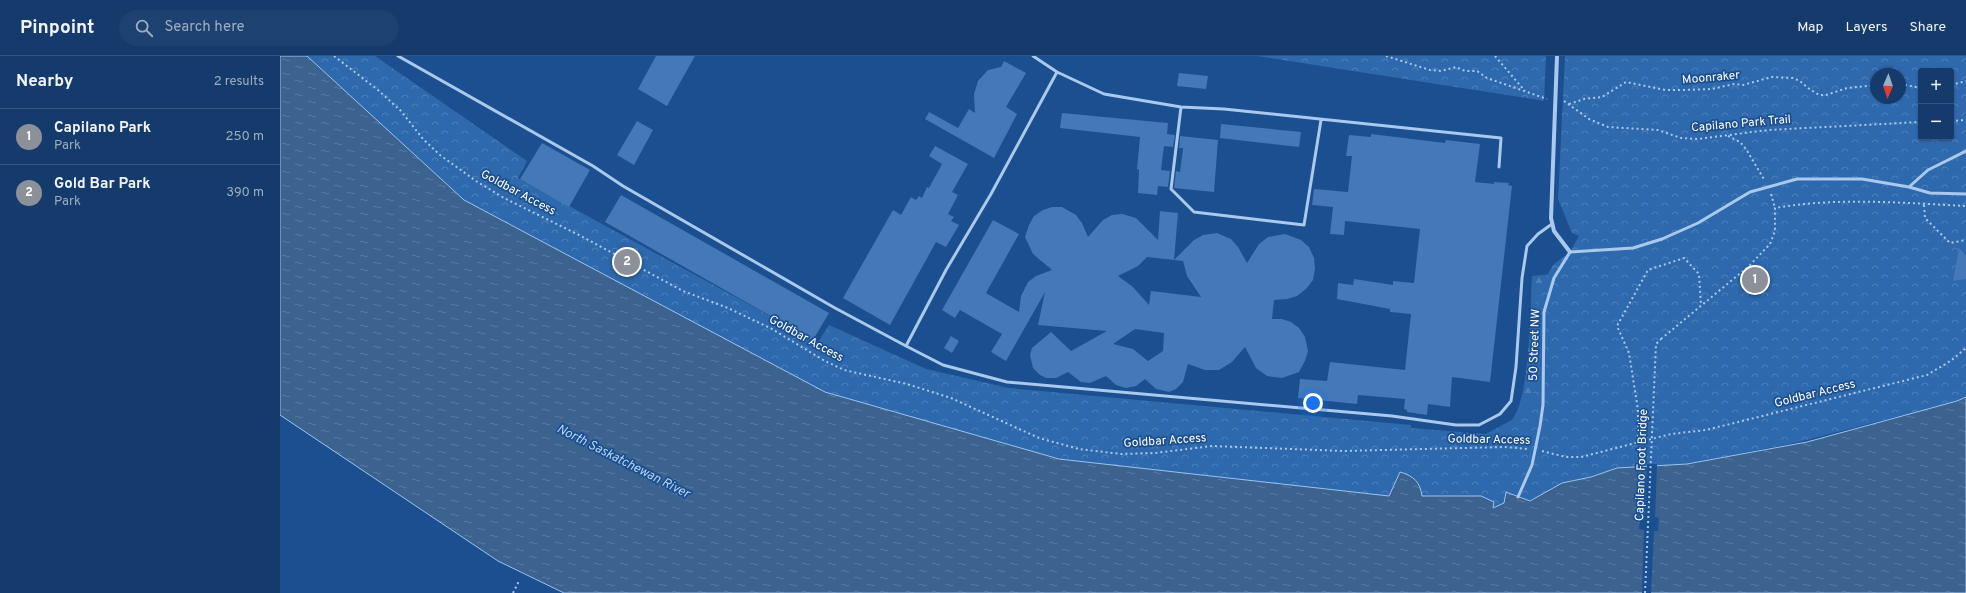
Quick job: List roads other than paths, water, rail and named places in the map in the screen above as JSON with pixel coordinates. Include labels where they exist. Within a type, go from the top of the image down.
[{"type":"street","points":[[1557,56],[1550,206],[1554,231],[1570,252]]},
{"type":"lane","points":[[398,56],[593,166],[623,186],[835,308],[943,365],[1007,382],[1384,415],[1456,425],[1479,425],[1500,414],[1511,401],[1516,367],[1522,278],[1527,246],[1538,234],[1552,224]]},
{"type":"lane","points":[[1034,56],[1057,72],[1104,94],[1181,107],[1224,109],[1501,138],[1499,166]]},
{"type":"lane","points":[[906,346],[946,270],[992,194],[1057,72]]},
{"type":"lane","points":[[1181,107],[1171,189],[1194,212],[1304,225],[1321,120]]},
{"type":"lane","points":[[1909,187],[1928,170],[1966,151]]},
{"type":"lane","points":[[1570,252],[1633,248],[1662,239],[1698,223],[1750,192],[1797,179],[1862,179],[1909,187],[1930,193],[1966,194]]},
{"type":"lane","name":"50 Street NW","points":[[1518,497],[1532,465],[1537,449],[1543,405],[1544,312],[1554,278],[1570,252]]},
{"type":"water","name":"North Saskatchewan River","points":[[280,56],[307,56],[464,200],[825,392],[1059,459],[1389,496],[1400,472],[1409,475],[1416,480],[1420,487],[1422,496],[1481,496],[1494,502],[1493,508],[1504,503],[1506,492],[1530,501],[1562,483],[1591,477],[1617,468],[1687,464],[1807,442],[1957,401],[1966,397],[1966,593],[564,593],[498,561],[280,415]]},
{"type":"place","name":"Gold Bar Park","points":[[627,262]]},
{"type":"place","name":"Capilano Park","points":[[1755,280]]}]
